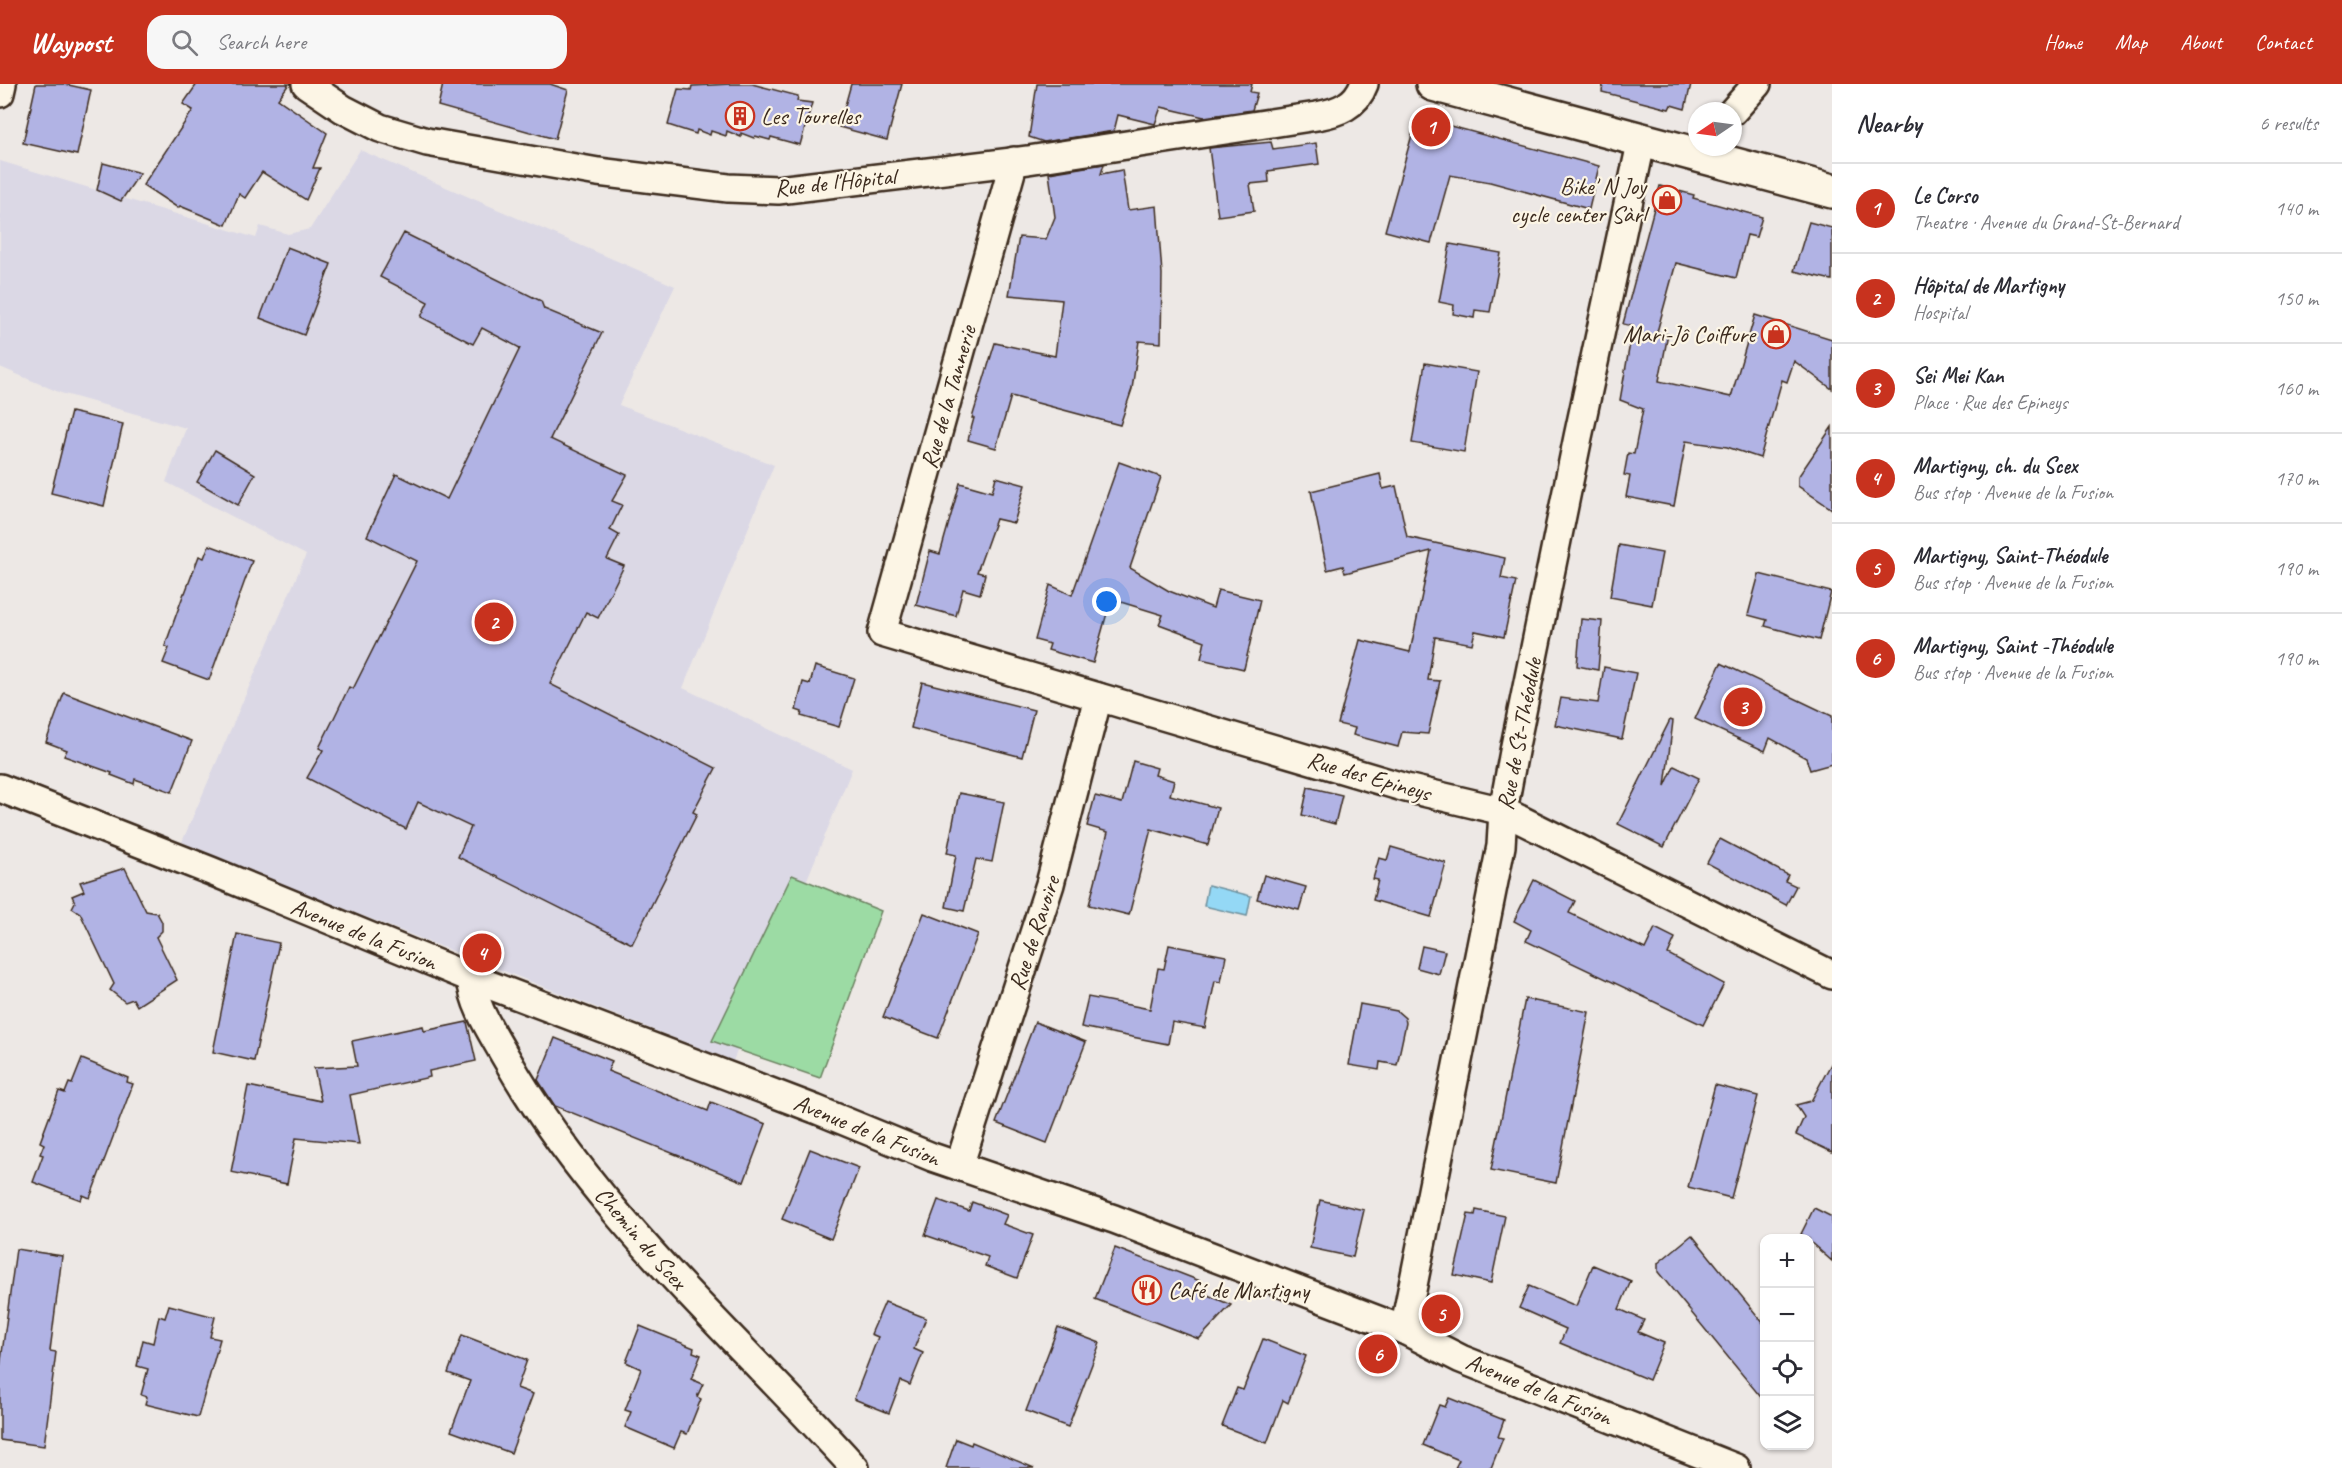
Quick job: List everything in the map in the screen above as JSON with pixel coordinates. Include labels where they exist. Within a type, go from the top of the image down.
[{"type":"street","points":[[0,93],[2,84]]},
{"type":"street","name":"Rue de l'Hôpital","points":[[306,84],[343,110],[380,128],[427,142],[598,172],[728,188],[788,189],[1014,161],[1326,114],[1350,105],[1364,84]]},
{"type":"street","points":[[1433,84],[1472,88],[1642,138],[1688,147]]},
{"type":"street","points":[[1741,102],[1757,84]]},
{"type":"street","name":"Rue de St-Théodule","points":[[1404,1330],[1501,846],[1503,811],[1578,437],[1642,138]]},
{"type":"street","points":[[1724,156],[1832,191]]},
{"type":"street","name":"Rue de la Tannerie","points":[[882,633],[1014,161]]},
{"type":"street","name":"Rue des Epineys","points":[[882,633],[1406,788],[1503,811],[1832,975]]},
{"type":"street","name":"Rue de Ravoire","points":[[959,1166],[1050,884],[1098,697]]},
{"type":"street","name":"Avenue de la Fusion","points":[[0,788],[211,871],[471,978],[959,1166],[1114,1219],[1404,1330],[1461,1359],[1736,1468]]},
{"type":"street","name":"Chemin du Scex","points":[[471,978],[477,1005],[520,1082],[597,1188],[698,1304],[855,1468]]},
{"type":"shaded area","points":[[360,150],[675,286],[619,405],[774,465],[683,688],[852,769],[733,1061],[228,863],[182,842],[306,555],[166,482],[186,428],[61,393],[0,367],[0,161],[256,238],[260,226],[288,234],[310,229]]},
{"type":"green space","points":[[792,875],[881,911],[820,1078],[712,1041]]},
{"type":"water","points":[[1208,885],[1251,896],[1247,916],[1204,906]]},
{"type":"building","points":[[36,84],[64,84],[91,90],[77,155],[23,143]]},
{"type":"building","points":[[197,84],[289,84],[278,99],[327,133],[313,168],[320,168],[306,200],[262,172],[245,198],[239,194],[226,225],[180,206],[178,208],[143,185],[193,110],[183,104]]},
{"type":"building","points":[[443,84],[550,84],[568,90],[555,139],[438,106]]},
{"type":"building","name":"Les Tourelles","points":[[752,84],[798,96],[797,101],[812,103],[800,145],[771,137],[770,140],[755,136],[754,138],[741,133],[741,137],[727,131],[726,136],[711,131],[710,135],[697,130],[696,134],[668,125],[678,89],[691,90],[692,86]]},
{"type":"building","points":[[851,84],[902,84],[887,140],[839,127]]},
{"type":"building","points":[[1037,84],[1252,84],[1250,92],[1257,93],[1252,110],[1204,117],[1161,107],[1155,124],[1118,115],[1114,131],[1044,142],[1029,137]]},
{"type":"building","points":[[1603,84],[1691,84],[1685,109],[1671,105],[1669,109],[1602,92]]},
{"type":"building","points":[[1417,117],[1599,166],[1589,209],[1490,182],[1450,175],[1431,243],[1385,231]]},
{"type":"building","points":[[1271,142],[1273,149],[1316,143],[1319,164],[1268,171],[1269,182],[1250,184],[1254,211],[1218,216],[1209,148]]},
{"type":"building","points":[[103,163],[140,173],[121,201],[97,190]]},
{"type":"building","points":[[1104,164],[1101,174],[1122,170],[1128,210],[1157,206],[1162,274],[1161,343],[1139,341],[1132,389],[1120,425],[1011,396],[996,448],[968,440],[974,418],[972,418],[995,343],[1055,356],[1062,300],[1009,295],[1019,237],[1046,239],[1055,217],[1049,173]]},
{"type":"building","points":[[1660,186],[1694,195],[1693,198],[1762,217],[1756,237],[1747,235],[1736,278],[1676,263],[1657,332],[1668,334],[1659,381],[1731,397],[1755,315],[1832,339],[1832,389],[1794,361],[1787,382],[1782,380],[1760,458],[1727,447],[1686,441],[1674,506],[1626,497],[1630,476],[1624,475],[1628,453],[1634,454],[1643,409],[1620,400],[1633,326],[1623,324]]},
{"type":"building","points":[[1809,222],[1832,228],[1832,280],[1794,271]]},
{"type":"building","points":[[404,233],[541,301],[544,309],[602,333],[550,439],[627,475],[612,501],[622,505],[610,530],[619,535],[607,559],[624,566],[598,618],[586,612],[550,684],[716,768],[693,812],[697,814],[632,944],[458,857],[471,827],[418,802],[406,829],[307,778],[323,750],[319,748],[349,687],[353,689],[417,561],[367,536],[396,474],[447,499],[520,348],[482,328],[473,344],[421,317],[428,302],[380,277]]},
{"type":"building","points":[[1450,244],[1501,253],[1490,312],[1475,310],[1474,318],[1453,314],[1454,305],[1439,302]]},
{"type":"building","points":[[287,247],[331,264],[304,335],[260,318]]},
{"type":"building","points":[[1425,363],[1477,372],[1464,452],[1412,443]]},
{"type":"building","points":[[71,412],[123,424],[104,506],[51,493]]},
{"type":"building","points":[[1832,427],[1832,509],[1798,486],[1798,477]]},
{"type":"building","points":[[215,450],[255,474],[238,505],[197,482]]},
{"type":"building","points":[[1119,462],[1161,477],[1130,568],[1169,591],[1213,608],[1218,590],[1260,600],[1244,669],[1201,659],[1205,641],[1159,624],[1163,615],[1111,599],[1093,663],[1048,650],[1050,644],[1035,640],[1050,585],[1072,595]]},
{"type":"building","points":[[1380,474],[1383,489],[1396,486],[1407,537],[1505,558],[1501,578],[1516,581],[1504,637],[1475,631],[1472,644],[1435,637],[1428,680],[1440,681],[1428,734],[1402,732],[1398,747],[1353,735],[1355,728],[1338,724],[1360,640],[1410,652],[1431,551],[1345,573],[1343,566],[1327,570],[1311,491]]},
{"type":"building","points":[[996,477],[1025,485],[1014,523],[996,519],[977,572],[985,574],[980,594],[963,589],[956,616],[916,605],[930,551],[940,554],[960,483],[992,492]]},
{"type":"building","points":[[209,545],[252,561],[209,680],[163,663],[169,648],[165,646],[184,593],[199,556],[204,558]]},
{"type":"building","points":[[1619,545],[1662,553],[1652,605],[1610,597]]},
{"type":"building","points":[[1759,574],[1831,592],[1819,640],[1765,626],[1767,620],[1748,615]]},
{"type":"building","points":[[1581,619],[1602,621],[1598,670],[1577,666]]},
{"type":"building","points":[[1721,663],[1832,716],[1832,764],[1810,770],[1806,758],[1770,738],[1765,751],[1695,719]]},
{"type":"building","points":[[815,666],[854,678],[839,727],[801,716],[802,712],[796,710],[803,682],[810,684]]},
{"type":"building","points":[[1604,667],[1636,673],[1622,739],[1555,725],[1561,698],[1598,703]]},
{"type":"building","points":[[922,682],[1034,710],[1022,757],[911,728]]},
{"type":"building","points":[[64,693],[192,741],[172,792],[135,779],[134,784],[111,775],[112,773],[64,756],[67,750],[46,742]]},
{"type":"building","points":[[1670,720],[1673,721],[1665,786],[1674,766],[1699,778],[1664,847],[1618,824]]},
{"type":"building","points":[[1133,761],[1157,768],[1155,775],[1174,781],[1170,795],[1218,808],[1208,845],[1151,829],[1129,915],[1089,905],[1108,832],[1087,826],[1095,796],[1122,803]]},
{"type":"building","points":[[1308,787],[1342,795],[1335,824],[1302,815]]},
{"type":"building","points":[[959,793],[1004,802],[992,862],[976,859],[964,911],[946,907],[956,855],[947,853]]},
{"type":"building","points":[[1720,839],[1788,875],[1785,881],[1796,886],[1786,905],[1707,863]]},
{"type":"building","points":[[1391,847],[1446,863],[1431,917],[1373,900],[1378,880],[1373,879],[1379,858],[1387,860]]},
{"type":"building","points":[[125,868],[146,911],[157,913],[162,922],[162,931],[156,937],[177,980],[137,1006],[133,999],[125,1002],[110,990],[114,984],[80,913],[72,908],[75,902],[72,896],[84,891],[80,882]]},
{"type":"building","points":[[1264,875],[1306,887],[1299,910],[1257,899]]},
{"type":"building","points":[[1534,880],[1575,901],[1569,913],[1645,949],[1655,928],[1675,938],[1668,954],[1724,984],[1703,1025],[1526,941],[1531,930],[1514,921]]},
{"type":"building","points":[[924,913],[978,934],[938,1038],[883,1017]]},
{"type":"building","points":[[237,934],[279,943],[254,1061],[213,1052]]},
{"type":"building","points":[[1169,945],[1226,956],[1221,982],[1215,981],[1205,1028],[1172,1022],[1168,1044],[1081,1027],[1088,997],[1150,1009],[1158,968],[1164,969]]},
{"type":"building","points":[[1422,946],[1445,951],[1439,974],[1417,968]]},
{"type":"building","points":[[1525,999],[1589,1012],[1556,1183],[1491,1170]]},
{"type":"building","points":[[1360,1004],[1397,1011],[1405,1018],[1406,1023],[1397,1065],[1380,1062],[1379,1070],[1349,1065]]},
{"type":"building","points":[[467,1022],[476,1061],[429,1071],[430,1077],[350,1095],[359,1144],[296,1138],[287,1184],[231,1172],[248,1086],[321,1101],[314,1068],[357,1066],[352,1041],[423,1026],[424,1031]]},
{"type":"building","points":[[1035,1022],[1086,1042],[1047,1143],[996,1123]]},
{"type":"building","points":[[555,1038],[612,1061],[608,1071],[708,1111],[711,1102],[766,1124],[744,1182],[555,1106],[538,1080]]},
{"type":"building","points":[[82,1059],[128,1078],[127,1082],[133,1084],[90,1198],[83,1195],[81,1200],[33,1182],[43,1155],[40,1154],[44,1144],[40,1142],[59,1091],[65,1093],[69,1083],[72,1084]]},
{"type":"building","points":[[1832,1062],[1832,1152],[1796,1135],[1804,1117],[1796,1105],[1811,1101]]},
{"type":"building","points":[[1715,1085],[1758,1096],[1731,1198],[1688,1187]]},
{"type":"building","points":[[810,1149],[859,1168],[831,1239],[782,1219]]},
{"type":"building","points":[[938,1200],[969,1211],[972,1202],[1007,1215],[1003,1224],[1033,1235],[1017,1278],[985,1266],[988,1257],[925,1235]]},
{"type":"building","points":[[1320,1200],[1364,1210],[1353,1257],[1310,1248]]},
{"type":"building","points":[[1814,1208],[1832,1217],[1832,1261],[1814,1245],[1814,1234],[1801,1234]]},
{"type":"building","points":[[1476,1210],[1505,1216],[1491,1283],[1454,1275],[1468,1214],[1475,1215]]},
{"type":"building","points":[[1692,1235],[1760,1319],[1760,1396],[1658,1272],[1658,1263]]},
{"type":"building","name":"Café de Martigny","points":[[1115,1248],[1200,1281],[1196,1290],[1231,1305],[1199,1339],[1095,1299]]},
{"type":"building","points":[[16,1249],[62,1256],[50,1351],[56,1352],[44,1446],[0,1440],[0,1368]]},
{"type":"building","points":[[1593,1265],[1631,1281],[1619,1309],[1644,1320],[1638,1332],[1664,1343],[1649,1380],[1560,1343],[1566,1329],[1519,1308],[1529,1286],[1576,1306]]},
{"type":"building","points":[[885,1302],[926,1318],[914,1349],[923,1353],[910,1385],[901,1381],[889,1413],[854,1399],[878,1337],[871,1334]]},
{"type":"building","points":[[169,1305],[215,1317],[210,1337],[220,1339],[198,1417],[145,1404],[147,1397],[141,1395],[148,1369],[137,1366],[143,1340],[153,1343],[159,1316],[165,1318]]},
{"type":"building","points":[[640,1326],[694,1348],[693,1352],[701,1355],[691,1379],[703,1384],[697,1397],[701,1399],[687,1434],[681,1432],[674,1448],[625,1427],[631,1412],[625,1410],[641,1369],[626,1362]]},
{"type":"building","points":[[1058,1327],[1100,1343],[1068,1427],[1026,1411]]},
{"type":"building","points":[[462,1335],[527,1360],[517,1388],[533,1394],[511,1453],[451,1431],[470,1381],[448,1373]]},
{"type":"building","points":[[1263,1339],[1306,1356],[1288,1403],[1283,1400],[1267,1443],[1222,1426],[1237,1388],[1243,1390]]},
{"type":"building","points":[[1449,1398],[1504,1420],[1498,1437],[1503,1438],[1491,1468],[1455,1468],[1459,1460],[1423,1445],[1439,1405],[1445,1407]]},
{"type":"building","points":[[956,1439],[971,1445],[972,1442],[1034,1468],[946,1468]]},
{"type":"place","name":"Les Tourelles","points":[[740,116]]},
{"type":"place","name":"Le Corso","points":[[1431,127]]},
{"type":"place","name":"Bike' N Joy cycle center Sàrl","points":[[1667,200]]},
{"type":"place","name":"Mari-Jô Coiffure","points":[[1776,334]]},
{"type":"place","name":"Hôpital de Martigny","points":[[494,622]]},
{"type":"place","name":"Sei Mei Kan","points":[[1743,707]]},
{"type":"place","name":"Martigny, ch. du Scex","points":[[482,953]]},
{"type":"place","name":"Café de Martigny","points":[[1147,1290]]},
{"type":"place","name":"Martigny, Saint-Théodule","points":[[1441,1314]]},
{"type":"place","name":"Martigny, Saint -Théodule","points":[[1378,1354]]}]
